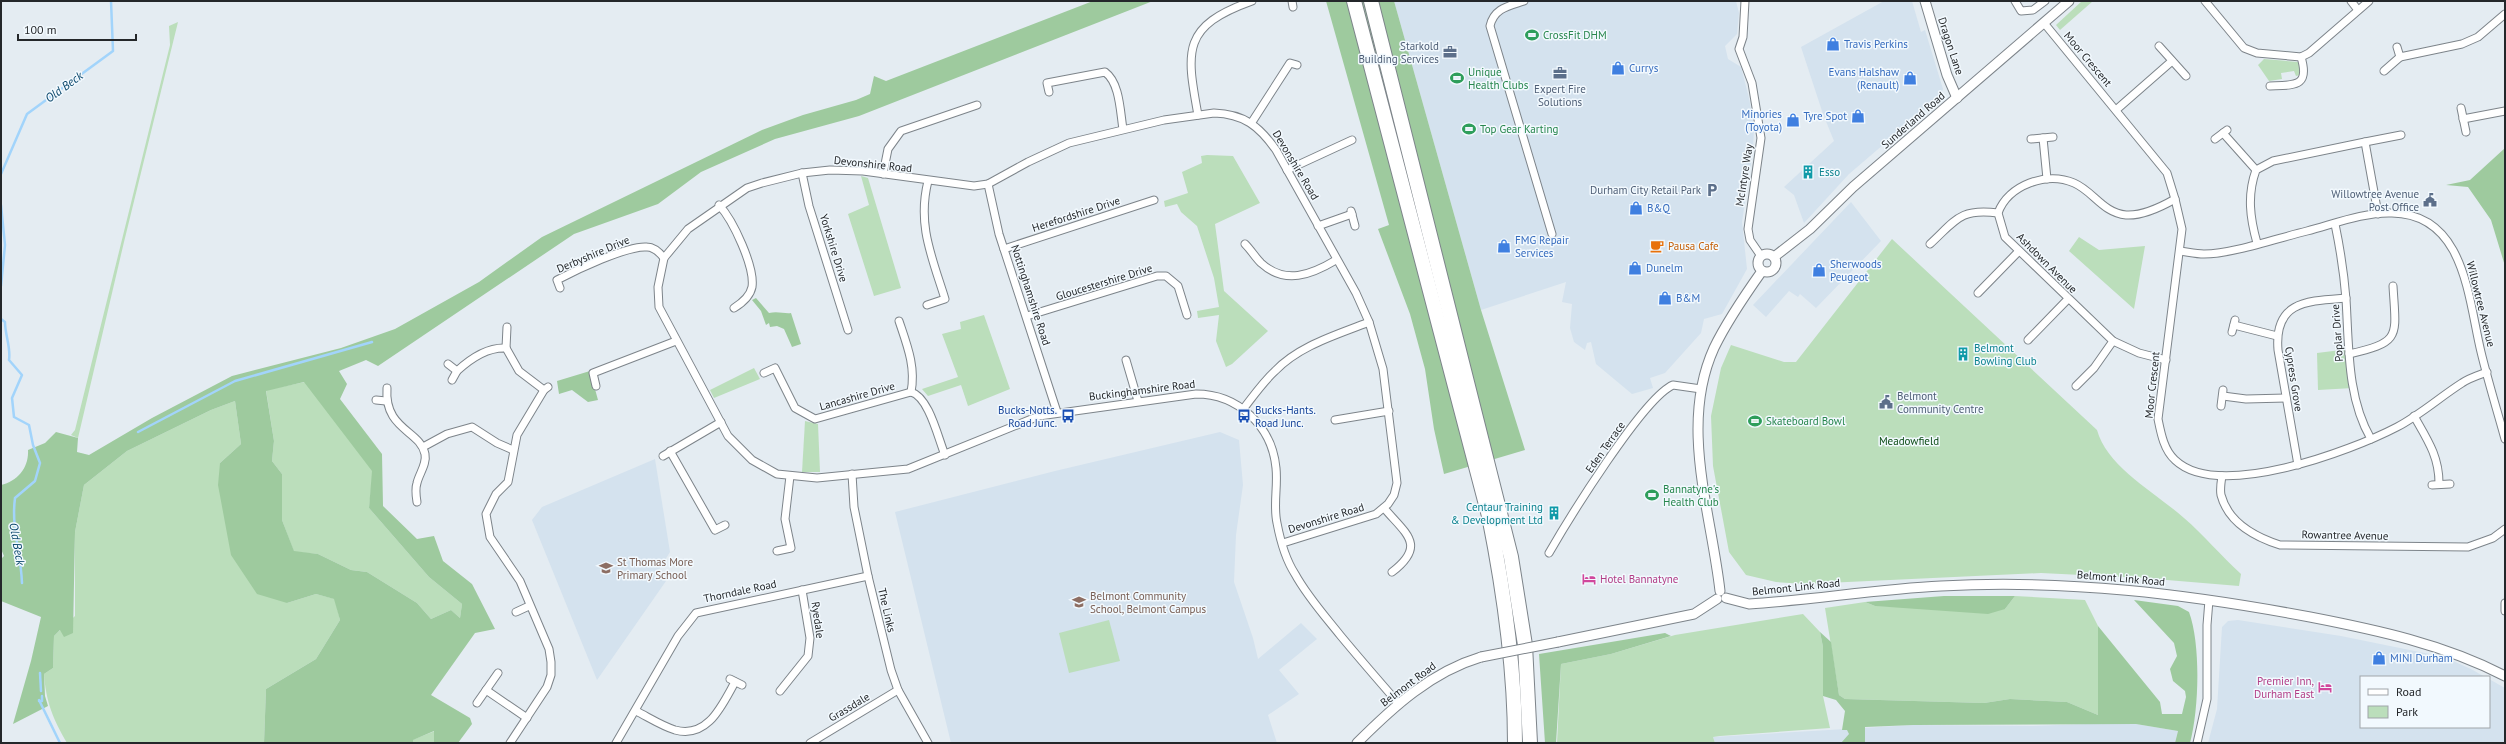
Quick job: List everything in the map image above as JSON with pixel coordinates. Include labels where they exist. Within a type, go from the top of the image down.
[{"type":"highway","points":[[1354,1],[1489,516],[1509,639],[1515,743]]},
{"type":"highway","points":[[1370,1],[1512,557],[1524,645],[1530,743]]},
{"type":"street","points":[[1198,115],[1190,67],[1192,47],[1197,36],[1203,26],[1212,19],[1252,1]]},
{"type":"street","points":[[1524,1],[1501,8],[1491,20],[1490,26],[1552,234]]},
{"type":"street","name":"McIntyre Way","points":[[1744,1],[1743,36],[1739,49],[1752,83],[1761,138],[1748,229],[1755,249],[1761,256]]},
{"type":"street","name":"Dragon Lane","points":[[1925,1],[1947,75],[1957,98]]},
{"type":"street","points":[[2015,1],[2021,11],[2026,12],[2045,1]]},
{"type":"street","name":"Sunderland Road","points":[[1774,257],[1810,228],[2069,1]]},
{"type":"street","points":[[2205,1],[2244,48],[2257,53],[2301,57],[2309,53],[2369,1]]},
{"type":"street","points":[[2351,1],[2358,10]]},
{"type":"street","points":[[2384,71],[2400,57],[2462,44],[2478,37],[2505,14]]},
{"type":"street","name":"Moor Crescent","points":[[2044,23],[2167,174],[2175,199],[2182,229],[2158,419],[2163,442],[2175,461],[2198,472],[2222,476],[2298,465],[2372,439],[2414,416],[2463,382],[2487,372]]},
{"type":"street","points":[[2159,46],[2186,76]]},
{"type":"street","points":[[2397,47],[2400,57]]},
{"type":"street","points":[[2270,86],[2290,85],[2302,81],[2305,76],[2305,69],[2301,57]]},
{"type":"street","points":[[2116,110],[2172,61]]},
{"type":"street","points":[[1252,122],[1290,63],[1297,65]]},
{"type":"street","points":[[1049,92],[1047,83],[1104,72],[1111,77],[1115,86],[1123,129]]},
{"type":"street","points":[[883,174],[888,149],[901,131],[977,105]]},
{"type":"street","points":[[2461,108],[2466,132]]},
{"type":"street","points":[[2463,119],[2505,111]]},
{"type":"street","name":"Devonshire Road","points":[[801,477],[777,474],[752,460],[728,436],[659,307],[658,287],[664,258],[688,229],[719,205],[747,188],[802,173],[830,170],[883,174],[974,186],[988,184],[1048,152],[1069,144],[1123,129],[1198,115],[1229,114],[1252,122],[1264,132],[1288,170],[1336,260],[1356,293],[1369,322],[1383,369],[1389,411],[1397,483],[1394,495],[1384,508],[1362,519],[1283,543]]},
{"type":"street","points":[[2215,139],[2225,132],[2256,170]]},
{"type":"street","points":[[2256,170],[2273,161],[2401,134]]},
{"type":"street","points":[[2031,139],[2053,137]]},
{"type":"street","points":[[2042,138],[2047,179]]},
{"type":"street","points":[[1288,170],[1352,140]]},
{"type":"street","points":[[2366,142],[2378,214]]},
{"type":"street","points":[[2256,170],[2249,203],[2257,243]]},
{"type":"street","name":"Yorkshire Drive","points":[[802,173],[810,206],[848,330]]},
{"type":"street","points":[[1930,244],[1956,219],[1966,213],[1981,211],[1998,213],[2007,196],[2024,185],[2047,179],[2075,183],[2110,210],[2126,215],[2158,208],[2175,199]]},
{"type":"street","points":[[927,305],[945,299],[923,223],[923,200],[928,181]]},
{"type":"street","name":"Nottinghamshire Road","points":[[988,184],[1004,249],[1057,412]]},
{"type":"street","name":"Herefordshire Drive","points":[[1004,249],[1154,200]]},
{"type":"street","points":[[719,205],[732,221],[752,280],[749,294],[734,308]]},
{"type":"street","points":[[1318,226],[1351,212],[1355,226]]},
{"type":"street","name":"Ashdown Avenue","points":[[1998,213],[2005,237],[2113,341],[2139,353],[2166,360]]},
{"type":"street","name":"Willowtree Avenue","points":[[2180,251],[2205,254],[2378,214],[2406,214],[2425,220],[2448,241],[2457,255],[2463,271],[2487,372],[2505,439]]},
{"type":"street","name":"Poplar Drive","points":[[2335,224],[2346,298],[2349,354],[2360,414],[2372,439]]},
{"type":"street","points":[[1253,241],[1253,252]]},
{"type":"street","points":[[1245,244],[1270,270],[1288,276],[1313,273],[1336,260]]},
{"type":"street","name":"Derbyshire Drive","points":[[560,288],[557,280],[631,249],[647,247],[658,251],[664,258]]},
{"type":"street","points":[[1978,293],[2019,251]]},
{"type":"street","points":[[1769,254],[1774,257],[1776,262],[1774,268],[1769,272],[1762,271],[1757,262],[1761,256],[1769,254]]},
{"type":"street","points":[[1721,596],[1697,435],[1701,389],[1714,349],[1762,271]]},
{"type":"street","name":"Gloucestershire Drive","points":[[1027,316],[1157,276],[1166,276],[1178,286],[1187,315]]},
{"type":"street","points":[[2349,354],[2380,347],[2389,341],[2394,332],[2395,317],[2393,286]]},
{"type":"street","name":"Cypress Grove","points":[[2298,465],[2277,336],[2280,321],[2294,306],[2346,298]]},
{"type":"street","points":[[2028,340],[2068,299]]},
{"type":"street","name":"Lancashire Drive","points":[[899,321],[911,359],[913,379],[911,392]]},
{"type":"street","points":[[1244,408],[1275,370],[1290,358],[1310,346],[1369,322]]},
{"type":"street","points":[[2234,326],[2277,336]]},
{"type":"street","points":[[507,327],[506,348],[519,371],[546,389],[518,435],[508,482],[496,494],[486,514],[490,537],[520,581],[529,606],[549,649],[551,662],[551,675],[547,687],[510,743]]},
{"type":"street","points":[[596,386],[593,372],[676,341]]},
{"type":"street","points":[[2076,386],[2094,368],[2113,341]]},
{"type":"street","points":[[452,380],[457,370],[483,352],[496,348],[506,348]]},
{"type":"street","points":[[1126,360],[1138,401]]},
{"type":"street","points":[[448,364],[457,370]]},
{"type":"street","name":"Lancashire Drive","points":[[764,373],[775,368],[795,408],[815,419],[911,392],[916,393],[926,405],[944,455]]},
{"type":"street","name":"Eden Terrace","points":[[1549,553],[1585,494],[1627,434],[1658,396],[1673,385],[1701,389]]},
{"type":"street","points":[[387,388],[386,401],[398,424],[423,448],[425,462],[416,485],[417,502]]},
{"type":"street","points":[[2221,406],[2223,393],[2246,399],[2286,398]]},
{"type":"street","name":"Buckinghamshire Road","points":[[801,477],[908,469],[1018,424],[1057,412],[1204,394],[1223,397],[1244,408],[1267,434],[1272,448],[1276,468],[1274,499],[1276,522],[1294,573],[1305,591],[1398,704]]},
{"type":"street","points":[[376,400],[386,401]]},
{"type":"street","points":[[1335,420],[1389,411]]},
{"type":"street","points":[[2414,416],[2439,465],[2436,484],[2450,484]]},
{"type":"street","points":[[663,456],[721,422]]},
{"type":"street","points":[[423,448],[447,434],[472,427],[496,443],[514,450]]},
{"type":"street","points":[[670,451],[715,530],[725,525]]},
{"type":"street","name":"The Links","points":[[852,474],[854,507],[885,650],[898,690],[928,743]]},
{"type":"street","points":[[777,551],[790,548],[785,519],[790,476]]},
{"type":"street","name":"Rowantree Avenue","points":[[2222,476],[2221,494],[2226,506],[2242,526],[2259,538],[2280,545],[2468,547],[2493,538],[2505,529]]},
{"type":"street","points":[[408,484],[416,485]]},
{"type":"street","points":[[1384,508],[1408,536],[1411,544],[1410,555],[1406,561],[1392,572]]},
{"type":"street","name":"Thorndale Road","points":[[616,743],[636,711],[678,636],[696,612],[868,576]]},
{"type":"street","name":"Belmont Link Road","points":[[1721,596],[1749,604],[1927,587],[2019,584],[2105,588],[2209,600],[2286,613],[2399,636],[2442,648],[2505,676]]},
{"type":"street","name":"Ryedale","points":[[780,691],[808,656],[810,638],[802,590]]},
{"type":"street","name":"Belmont Road","points":[[1357,743],[1398,704],[1444,672],[1480,657],[1694,614],[1721,596]]},
{"type":"street","points":[[2197,743],[2207,699],[2207,625],[2209,600]]},
{"type":"street","points":[[2505,603],[2505,611]]},
{"type":"street","points":[[516,612],[529,606]]},
{"type":"street","points":[[477,702],[498,673]]},
{"type":"street","points":[[636,711],[675,730],[702,728],[716,714],[736,682]]},
{"type":"street","points":[[486,690],[527,718]]},
{"type":"street","name":"Grassdale","points":[[810,743],[898,690]]},
{"type":"shaded area","points":[[1394,1],[1736,1],[1739,13],[1737,34],[1725,46],[1728,59],[1741,67],[1749,98],[1754,127],[1753,150],[1742,222],[1747,269],[1722,314],[1704,319],[1701,333],[1665,373],[1650,378],[1653,388],[1632,394],[1596,364],[1591,342],[1587,343],[1585,350],[1574,342],[1570,328],[1572,304],[1562,302],[1566,282],[1481,310]]},
{"type":"shaded area","points":[[1884,1],[1912,1],[1921,32],[1925,30],[1943,89],[1940,96],[1849,174],[1804,223],[1794,195],[1784,187],[1834,141],[1823,114],[1801,47]]},
{"type":"shaded area","points":[[1851,202],[1881,241],[1816,308],[1800,294],[1798,297],[1789,291],[1766,317],[1753,305]]},
{"type":"shaded area","name":"Belmont Community School, Belmont Campus","points":[[1220,432],[1239,440],[1243,485],[1236,535],[1234,582],[1253,638],[1258,659],[1301,623],[1317,639],[1279,670],[1299,694],[1268,715],[1277,743],[951,743],[895,512],[1055,471]]},
{"type":"shaded area","name":"St Thomas More Primary School","points":[[655,459],[670,552],[655,576],[666,581],[597,680],[532,520],[542,507]]},
{"type":"shaded area","points":[[2238,620],[2341,636],[2444,657],[2483,676],[2360,676],[2360,728],[2490,728],[2490,680],[2505,688],[2505,743],[2208,743],[2217,709],[2222,627],[2228,621]]},
{"type":"shaded area","points":[[2136,724],[2178,731],[2175,743],[1715,743],[1713,737],[1913,725],[2033,726]]},
{"type":"green space","points":[[1093,1],[1153,1],[859,116],[775,139],[701,172],[658,204],[574,234],[378,366],[366,360],[339,371],[347,384],[340,399],[382,454],[383,506],[417,539],[434,536],[443,561],[472,584],[495,629],[475,633],[431,695],[470,718],[472,724],[458,743],[434,743],[434,731],[413,740],[413,743],[264,743],[266,689],[316,659],[340,620],[334,599],[316,594],[287,603],[257,594],[231,555],[218,485],[220,463],[241,444],[235,401],[211,410],[127,451],[84,485],[75,532],[73,633],[64,637],[60,630],[54,636],[53,668],[44,674],[45,696],[48,706],[13,724],[31,661],[41,617],[1,601],[1,559],[4,556],[1,549],[1,485],[13,480],[21,472],[27,462],[28,450],[45,443],[56,432],[78,438],[77,452],[89,455],[152,418],[232,376],[341,348],[395,329],[479,282],[542,237],[762,130],[803,115],[856,100],[870,94],[874,76],[886,81]],"holes":[[[304,382],[372,471],[369,508],[429,577],[462,604],[460,618],[451,610],[431,619],[417,603],[367,572],[351,570],[318,554],[294,551],[282,520],[282,474],[272,461],[274,441],[266,391]]]},
{"type":"green space","points":[[1326,1],[1394,1],[1481,310],[1525,450],[1444,474],[1434,429],[1425,369],[1410,314],[1378,229],[1389,225]]},
{"type":"green space","points":[[2082,1],[2093,1],[2060,30],[2056,25]]},
{"type":"green space","points":[[178,22],[78,438],[71,435],[75,430],[170,45],[169,26]]},
{"type":"green space","points":[[2264,59],[2298,62],[2302,70],[2300,75],[2296,76],[2294,71],[2281,73],[2282,79],[2269,81],[2258,65]]},
{"type":"green space","points":[[2505,148],[2505,266],[2491,220],[2468,187],[2446,185],[2470,180]]},
{"type":"green space","points":[[1201,156],[1233,156],[1260,203],[1215,224],[1224,291],[1268,331],[1232,364],[1226,367],[1216,341],[1219,315],[1198,318],[1197,311],[1219,307],[1214,278],[1197,226],[1181,212],[1177,204],[1165,207],[1164,201],[1188,193],[1182,172],[1202,163]]},
{"type":"green space","points":[[861,176],[868,178],[901,288],[874,296],[848,214],[869,205]]},
{"type":"green space","points":[[2079,237],[2099,250],[2145,246],[2134,309],[2069,251]]},
{"type":"green space","name":"Meadowfield","points":[[1892,239],[2097,430],[2102,443],[2122,468],[2199,531],[2241,574],[2239,586],[2143,578],[2041,573],[1805,584],[1776,582],[1746,575],[1729,552],[1713,466],[1711,416],[1721,368],[1731,345],[1784,362],[1796,362]]},
{"type":"green space","points":[[756,298],[769,313],[791,313],[801,344],[792,347],[784,329],[777,326],[770,327],[769,323],[766,325],[761,311],[752,300]]},
{"type":"green space","points":[[984,315],[1010,389],[968,406],[961,385],[928,396],[922,389],[958,377],[942,334],[961,329],[960,322]]},
{"type":"green space","points":[[2349,349],[2353,388],[2318,390],[2317,353]]},
{"type":"green space","points":[[754,368],[760,379],[714,398],[710,390]]},
{"type":"green space","points":[[590,371],[598,400],[588,402],[572,390],[559,394],[557,381]]},
{"type":"green space","points":[[305,382],[373,471],[369,508],[429,577],[462,604],[460,618],[451,610],[431,619],[417,603],[367,572],[351,570],[318,554],[294,552],[282,520],[282,474],[272,461],[274,441],[266,390]]},
{"type":"green space","points":[[235,401],[241,444],[220,463],[287,603],[316,594],[335,599],[340,620],[316,659],[266,689],[264,743],[67,743],[48,702],[44,674],[53,668],[54,636],[75,616],[75,532],[84,485],[127,451],[211,410]]},
{"type":"green space","points":[[805,421],[818,424],[820,472],[802,472]]},
{"type":"green space","points":[[1944,596],[2015,596],[2005,609],[1988,614],[1875,606],[1865,602]]},
{"type":"green space","points":[[2015,596],[2085,600],[2098,626],[2098,715],[2067,702],[2010,699],[1984,703],[1845,699],[1839,695],[1825,608],[1865,602],[1875,606],[2005,609]]},
{"type":"green space","points":[[2134,600],[2178,606],[2189,612],[2193,626],[2197,659],[2197,695],[2190,743],[2175,743],[2178,731],[2136,724],[1913,725],[1865,727],[1865,743],[1841,743],[1849,734],[1847,730],[1842,730],[1845,711],[1836,700],[1823,696],[1823,647],[1820,632],[1831,642],[1839,695],[1845,699],[1984,703],[2010,699],[2067,702],[2098,715],[2098,626],[2160,702],[2162,714],[2182,714],[2186,697],[2185,691],[2173,681],[2170,669],[2177,656],[2174,643]]},
{"type":"green space","points":[[1803,614],[1820,632],[1823,647],[1823,696],[1830,728],[1713,737],[1715,743],[1557,743],[1561,664],[1611,654],[1675,635]]},
{"type":"green space","points":[[1109,620],[1120,661],[1069,673],[1059,633]]},
{"type":"green space","points":[[1665,633],[1671,636],[1611,654],[1561,664],[1556,743],[1545,743],[1539,654]]},
{"type":"green space","points":[[435,731],[434,743],[413,743],[412,740]]},
{"type":"waterway","name":"Old Beck","points":[[1,174],[27,114],[113,51],[111,1]]},
{"type":"waterway","name":"Old Beck","points":[[1,205],[5,245],[1,286]]},
{"type":"waterway","name":"Old Beck","points":[[1,319],[5,322],[9,360],[22,375],[12,398],[14,417],[29,425],[33,445],[40,463],[35,481],[15,498],[14,520],[22,583]]},
{"type":"waterway","points":[[138,432],[235,381],[372,342]]},
{"type":"waterway","points":[[40,673],[41,691]]},
{"type":"waterway","name":"Old Beck","points":[[39,701],[42,701],[42,696]]},
{"type":"waterway","name":"Old Beck","points":[[39,700],[60,743]]},
{"type":"place","name":"CrossFit DHM","points":[[1532,35]]},
{"type":"place","name":"Travis Perkins","points":[[1833,44]]},
{"type":"place","name":"Starkold Building Services","points":[[1450,52]]},
{"type":"place","name":"Currys","points":[[1618,68]]},
{"type":"place","name":"Expert Fire Solutions","points":[[1560,73]]},
{"type":"place","name":"Unique Health Clubs","points":[[1457,78]]},
{"type":"place","name":"Evans Halshaw (Renault)","points":[[1910,78]]},
{"type":"place","name":"Tyre Spot","points":[[1858,116]]},
{"type":"place","name":"Minories (Toyota)","points":[[1793,120]]},
{"type":"place","name":"Top Gear Karting","points":[[1469,129]]},
{"type":"place","name":"Esso","points":[[1808,172]]},
{"type":"place","name":"Durham City Retail Park","points":[[1712,190]]},
{"type":"place","name":"Willowtree Avenue Post Office","points":[[2430,200]]},
{"type":"place","name":"B&Q","points":[[1636,208]]},
{"type":"place","name":"FMG Repair Services","points":[[1504,246]]},
{"type":"place","name":"Pausa Cafe","points":[[1657,246]]},
{"type":"place","name":"Dunelm","points":[[1635,268]]},
{"type":"place","name":"Sherwoods Peugeot","points":[[1819,270]]},
{"type":"place","name":"B&M","points":[[1665,298]]},
{"type":"place","name":"Belmont Bowling Club","points":[[1963,354]]},
{"type":"place","name":"Belmont Community Centre","points":[[1886,402]]},
{"type":"place","name":"Bucks-Notts. Road Junc.","points":[[1068,416]]},
{"type":"place","name":"Bucks-Hants. Road Junc.","points":[[1244,416]]},
{"type":"place","name":"Skateboard Bowl","points":[[1755,421]]},
{"type":"place","name":"Bannatyne's Health Club","points":[[1652,495]]},
{"type":"place","name":"Centaur Training & Development Ltd","points":[[1554,513]]},
{"type":"place","name":"St Thomas More Primary School","points":[[606,568]]},
{"type":"place","name":"Hotel Bannatyne","points":[[1589,579]]},
{"type":"place","name":"Belmont Community School, Belmont Campus","points":[[1079,602]]},
{"type":"place","name":"MINI Durham","points":[[2379,658]]},
{"type":"place","name":"Premier Inn, Durham East","points":[[2325,687]]}]
